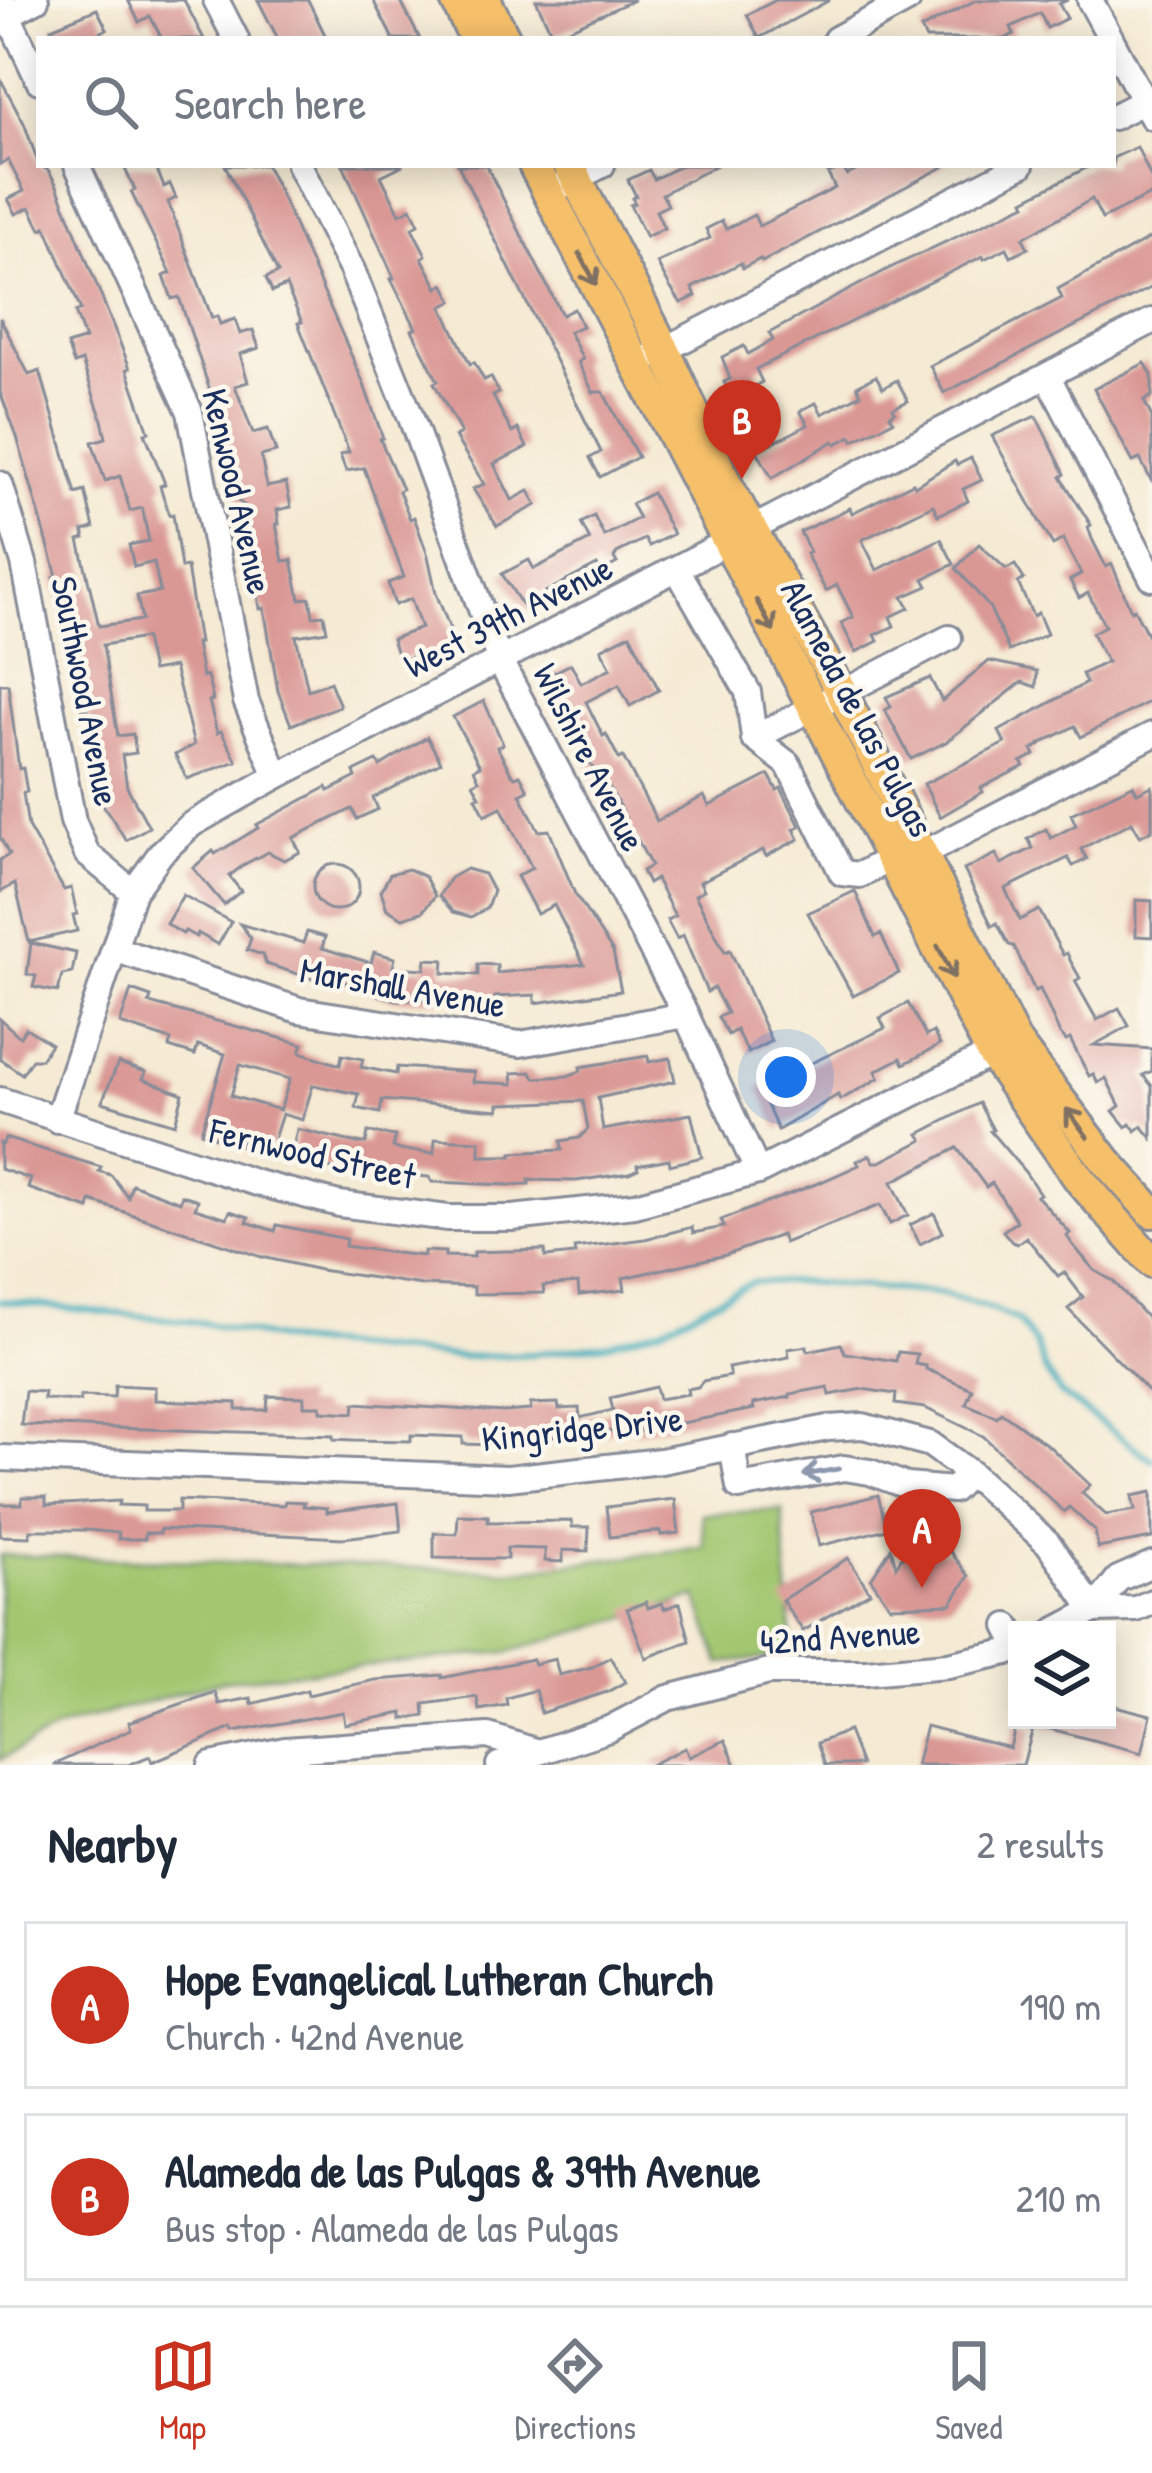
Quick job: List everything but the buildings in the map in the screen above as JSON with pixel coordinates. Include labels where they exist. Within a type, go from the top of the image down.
[{"type":"main road","points":[[469,2],[475,36]]},
{"type":"main road","points":[[469,2],[502,36]]},
{"type":"main road","name":"Alameda de las Pulgas","points":[[535,168],[651,356]]},
{"type":"main road","name":"Alameda de las Pulgas","points":[[582,170],[651,356],[905,859],[1004,1048],[1081,1180],[1152,1262]]},
{"type":"main road","name":"Alameda de las Pulgas","points":[[1004,1048],[1152,1212]]},
{"type":"street","points":[[36,0],[3,11],[36,75]]},
{"type":"street","points":[[216,0],[234,36]]},
{"type":"street","points":[[842,36],[908,0]]},
{"type":"street","points":[[1090,0],[1109,36]]},
{"type":"street","points":[[1116,49],[1148,109],[1116,116]]},
{"type":"street","name":"Kenwood Avenue","points":[[78,168],[190,412],[246,701],[277,776]]},
{"type":"street","name":"Wilshire Avenue","points":[[301,168],[352,270],[500,661],[686,1015],[758,1172]]},
{"type":"street","points":[[651,356],[1015,168]]},
{"type":"street","points":[[548,194],[582,170]]},
{"type":"street","name":"West 39th Avenue","points":[[57,1120],[133,892],[161,853],[192,824],[1152,321]]},
{"type":"street","points":[[1048,377],[1152,578]]},
{"type":"street","name":"Southwood Avenue","points":[[0,484],[24,563],[73,820],[87,854],[133,892]]},
{"type":"street","points":[[677,569],[748,692],[754,738],[788,764],[842,873],[860,875],[905,859],[1152,735]]},
{"type":"street","points":[[754,738],[949,638]]},
{"type":"street","name":"Marshall Avenue","points":[[114,949],[299,1010],[520,1044],[686,1015]]},
{"type":"street","name":"Fernwood Street","points":[[0,1100],[277,1189],[338,1204],[448,1218],[532,1216],[635,1205],[758,1172],[1004,1048]]},
{"type":"street","name":"Kingridge Drive","points":[[0,1458],[508,1478],[661,1461],[828,1428],[863,1426],[930,1444],[970,1473],[1048,1543],[1094,1610]]},
{"type":"street","points":[[732,1446],[740,1487],[844,1468],[907,1486],[952,1490],[970,1473]]},
{"type":"street","points":[[1073,1621],[1094,1610],[1118,1579],[1152,1564]]},
{"type":"street","points":[[1094,1610],[1136,1609],[1152,1602]]},
{"type":"street","name":"42nd Avenue","points":[[499,1765],[534,1758],[610,1729],[668,1698],[769,1672],[866,1672],[948,1665],[1008,1642]]},
{"type":"street","points":[[211,1765],[285,1750],[488,1736],[534,1758]]},
{"type":"green space","points":[[782,1510],[793,1656],[720,1663],[697,1597],[508,1652],[224,1680],[60,1727],[0,1760],[0,1555],[514,1571],[704,1547],[702,1514]]},
{"type":"waterway","points":[[0,1301],[204,1323],[291,1342],[461,1357],[607,1344],[661,1328],[752,1282],[938,1293],[1017,1320],[1061,1394],[1152,1460]]},
{"type":"place","name":"Alameda de las Pulgas & 39th Avenue","points":[[742,479]]},
{"type":"place","name":"Hope Evangelical Lutheran Church","points":[[922,1588]]}]
